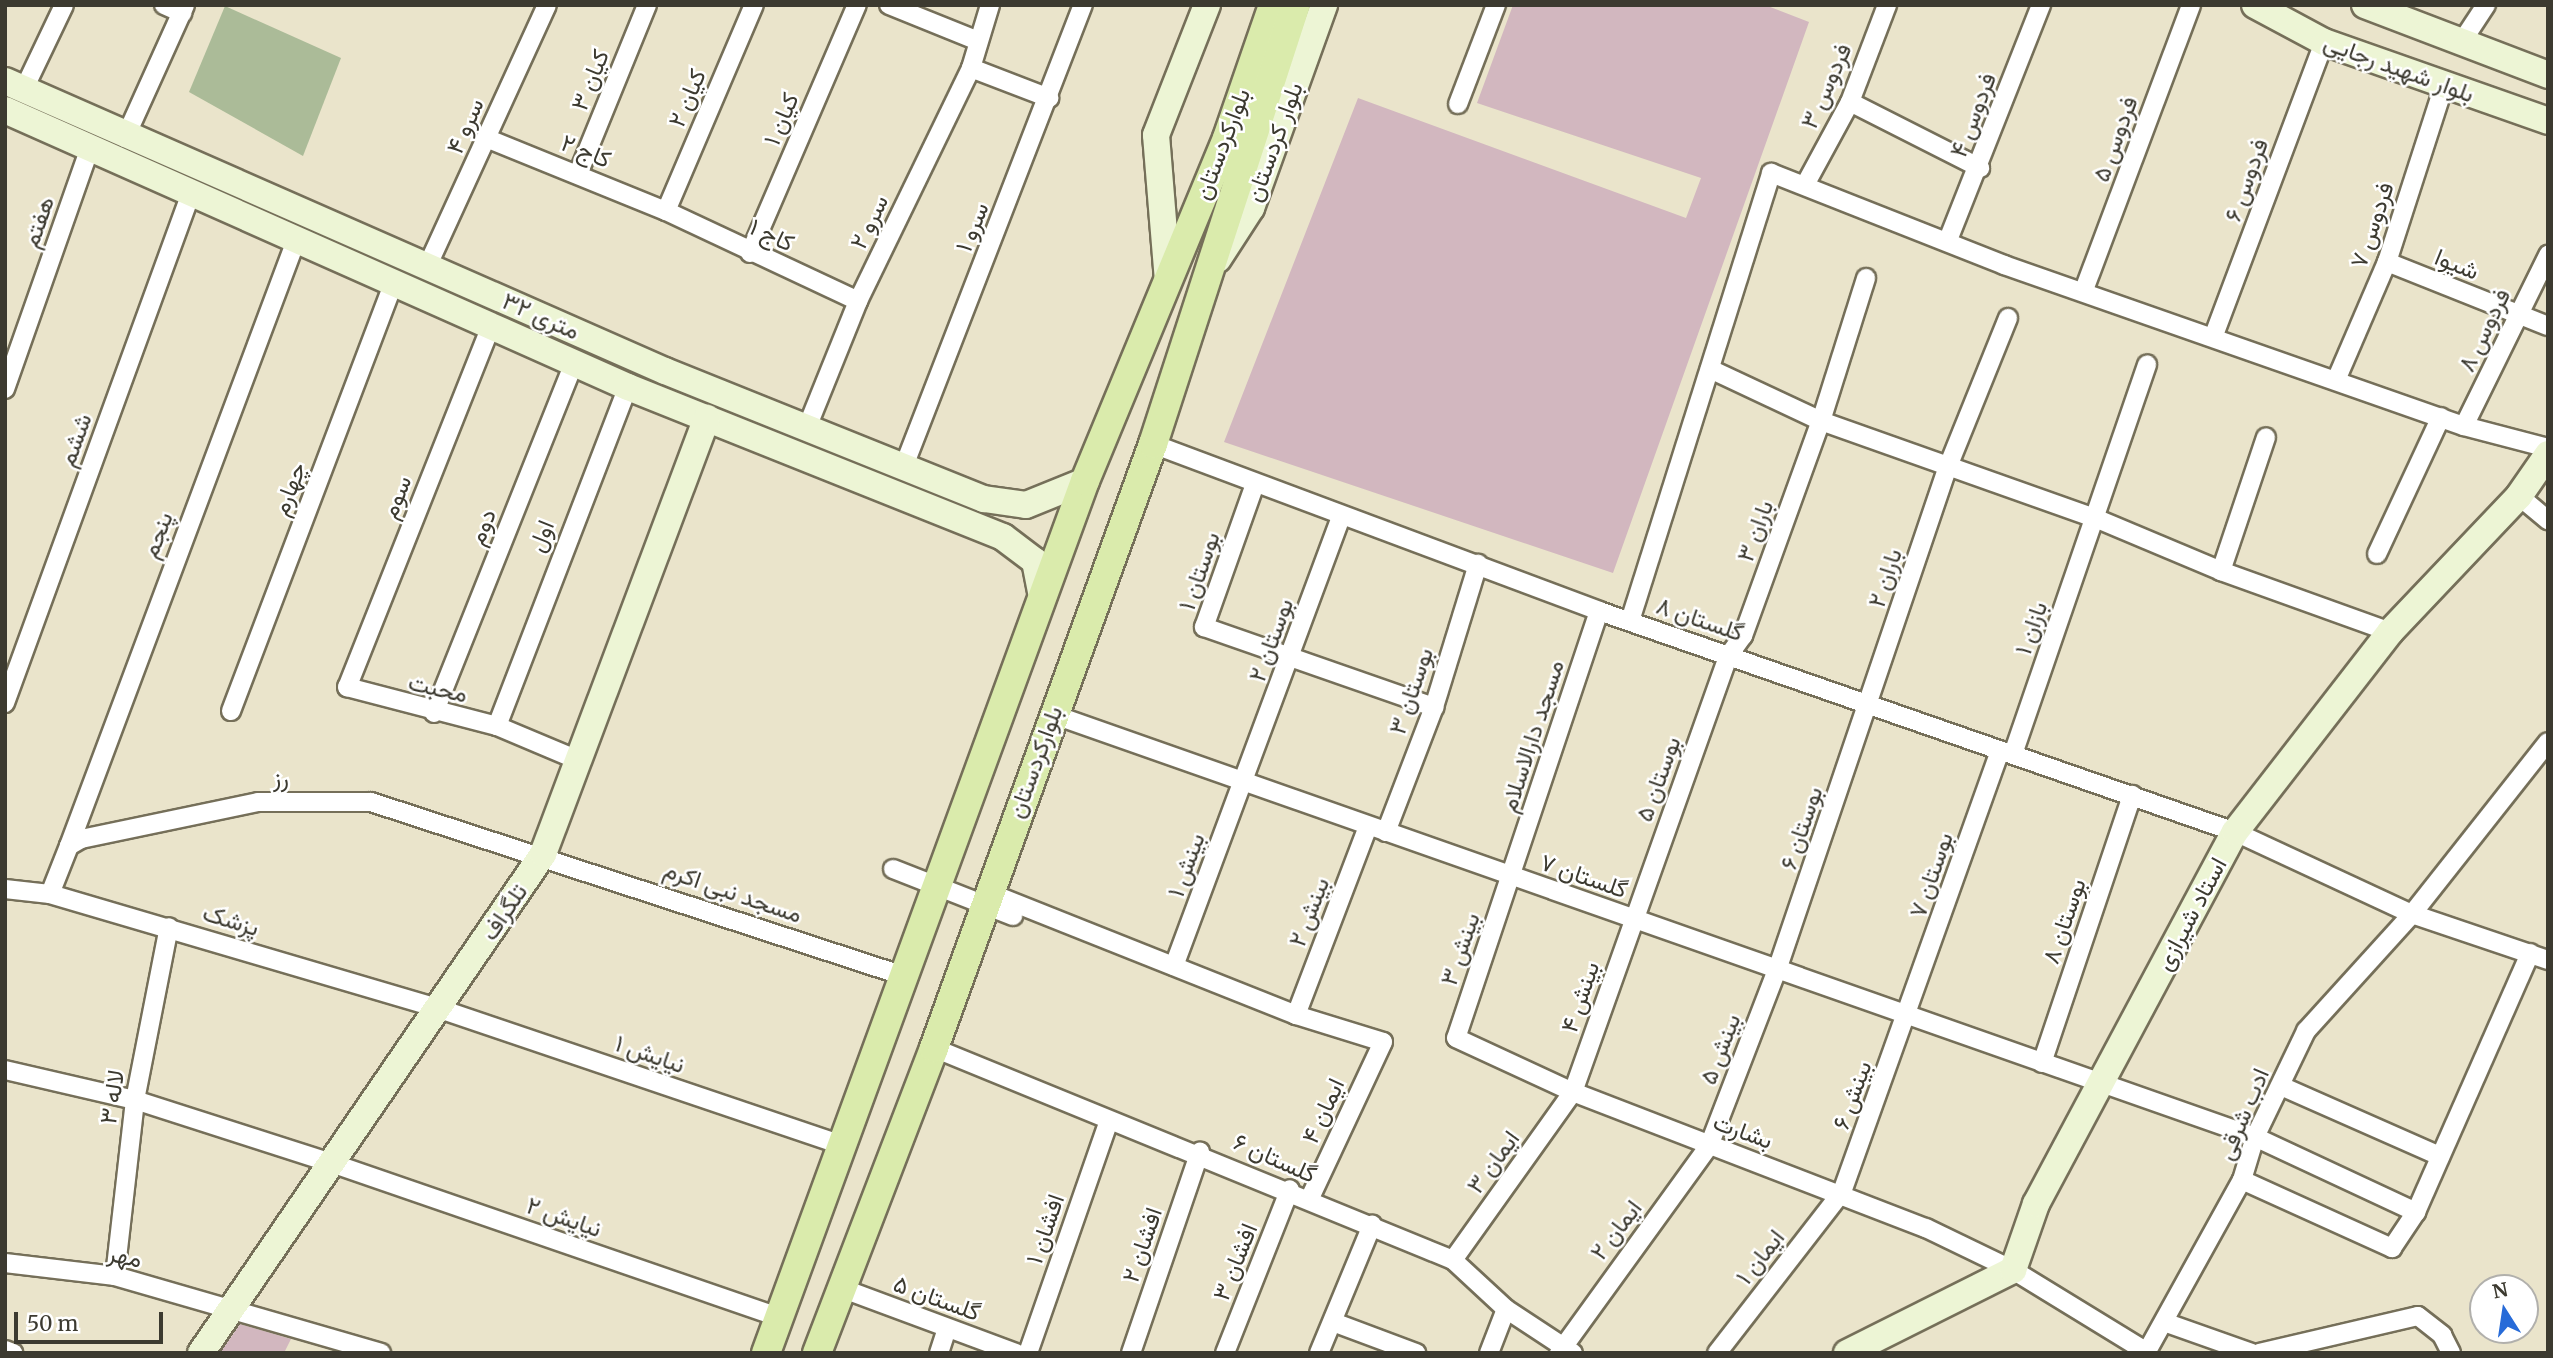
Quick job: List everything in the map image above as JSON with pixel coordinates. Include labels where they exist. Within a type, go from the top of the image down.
[{"type":"main road","name":"بلوارکردستان","points":[[766,1353],[940,887],[1085,481],[1168,281],[1273,5]]},
{"type":"main road","name":"بلوارکردستان","points":[[817,1353],[934,1048],[1052,715],[1153,444],[1296,5]]},
{"type":"street","points":[[15,85],[64,5]]},
{"type":"street","points":[[121,150],[183,9],[164,5]]},
{"type":"street","name":"سرو ۴","points":[[428,267],[547,5]]},
{"type":"street","name":"کیان ۳","points":[[578,174],[647,5]]},
{"type":"street","name":"کیان ۲","points":[[666,211],[754,5]]},
{"type":"street","name":"کیان ۱","points":[[750,253],[857,5]]},
{"type":"street","points":[[888,5],[978,41]]},
{"type":"street","name":"سرو ۲","points":[[808,425],[858,301],[971,68],[990,5]]},
{"type":"street","name":"سرو ۱","points":[[904,466],[1083,5]]},
{"type":"street","name":"بلوارکردستان","points":[[1168,281],[1156,135],[1207,5]]},
{"type":"street","name":"بلوار کردستان","points":[[1210,272],[1251,208],[1324,5]]},
{"type":"street","points":[[1458,104],[1496,5]]},
{"type":"street","name":"فردوس ۳","points":[[1805,185],[1850,102],[1887,5]]},
{"type":"street","name":"فردوس ۴","points":[[1948,240],[1980,167],[2041,5]]},
{"type":"street","name":"فردوس ۵","points":[[2084,290],[2191,5]]},
{"type":"street","name":"بلوار شهید رجایی","points":[[2255,5],[2324,42],[2548,121]]},
{"type":"street","name":"بلوار شهید رجایی","points":[[2365,5],[2545,70]]},
{"type":"street","points":[[2463,40],[2486,5]]},
{"type":"street","name":"فردوس ۶","points":[[2214,335],[2324,42]]},
{"type":"street","points":[[971,68],[1049,98]]},
{"type":"street","name":"۳۲ متری","points":[[15,85],[191,193],[295,243],[575,360],[628,387],[1003,537],[1035,561],[1042,598]]},
{"type":"street","name":"فردوس ۷","points":[[2337,378],[2387,262],[2444,85]]},
{"type":"street","points":[[1850,102],[1980,167]]},
{"type":"street","name":"۳۲ متری","points":[[5,110],[89,151],[121,150],[428,267],[666,371],[808,425],[984,499],[1027,505],[1085,481]]},
{"type":"street","name":"کاج ۲","points":[[486,138],[666,211]]},
{"type":"street","name":"هفتم","points":[[5,388],[89,151]]},
{"type":"street","points":[[1630,621],[1771,173],[2084,290],[2337,378],[2464,426],[2548,448]]},
{"type":"street","name":"ششم","points":[[5,703],[191,193]]},
{"type":"street","name":"کاج ۱","points":[[666,211],[750,253],[858,301]]},
{"type":"street","name":"پنجم","points":[[69,846],[295,243]]},
{"type":"street","name":"فردوس ۸","points":[[2464,426],[2548,255]]},
{"type":"street","name":"شیوا","points":[[2387,262],[2548,326]]},
{"type":"street","points":[[1821,421],[1866,278]]},
{"type":"street","name":"چهارم","points":[[231,711],[393,284]]},
{"type":"street","points":[[1947,469],[2008,318]]},
{"type":"street","name":"سوم","points":[[347,687],[491,326]]},
{"type":"street","name":"دوم","points":[[434,713],[575,360]]},
{"type":"street","points":[[2095,518],[2147,364]]},
{"type":"street","points":[[1710,369],[1821,421],[1947,469],[2095,518],[2221,571],[2390,632]]},
{"type":"street","name":"اول","points":[[497,726],[540,604],[628,387]]},
{"type":"street","points":[[2377,554],[2441,417]]},
{"type":"street","name":"تلگراف","points":[[201,1353],[334,1164],[543,854],[707,418]]},
{"type":"street","name":"باران ۳","points":[[1729,655],[1743,636],[1821,421]]},
{"type":"street","points":[[2221,571],[2266,437]]},
{"type":"street","name":"گلستان ۸","points":[[1153,444],[1255,485],[1478,564],[1599,611],[1871,701],[2006,752],[2235,832],[2412,914],[2548,960]]},
{"type":"street","name":"استاد شیرازی","points":[[2013,1270],[2036,1204],[2235,832],[2390,632],[2519,496],[2548,454]]},
{"type":"street","name":"باران ۲","points":[[1871,701],[1947,469]]},
{"type":"street","name":"بوستان ۱","points":[[1255,485],[1204,627],[1290,658]]},
{"type":"street","points":[[2519,496],[2548,520]]},
{"type":"street","name":"بوستان ۲","points":[[1243,781],[1342,515]]},
{"type":"street","name":"بازان ۱","points":[[2006,752],[2095,518]]},
{"type":"street","name":"بوستان ۳","points":[[1386,832],[1434,707],[1478,564]]},
{"type":"street","name":"مسجد دارالاسلام","points":[[1511,876],[1599,611]]},
{"type":"street","name":"بوستان ۵","points":[[1633,919],[1729,655]]},
{"type":"street","points":[[1290,658],[1434,707]]},
{"type":"street","name":"محبت","points":[[347,687],[434,713],[497,726],[578,760]]},
{"type":"street","name":"بوستان ۶","points":[[1777,970],[1871,701]]},
{"type":"street","name":"گلستان ۷","points":[[1052,715],[2255,1137],[2416,1212]]},
{"type":"street","name":"ادب شرقی","points":[[2147,1352],[2242,1180],[2255,1137],[2306,1031],[2412,914],[2548,742]]},
{"type":"street","name":"بوستان ۷","points":[[1908,1016],[2006,752]]},
{"type":"street","name":"بینش ۱","points":[[1174,966],[1243,781]]},
{"type":"street","name":"بوستان ۸","points":[[2042,1063],[2132,795]]},
{"type":"street","name":"رز","points":[[69,846],[81,839],[258,802],[371,802],[543,854]]},
{"type":"street","name":"بینش ۲","points":[[1296,1015],[1368,825]]},
{"type":"street","points":[[50,894],[69,846]]},
{"type":"street","name":"مسجد نبی اکرم","points":[[543,854],[907,977]]},
{"type":"street","points":[[892,869],[940,887],[986,898],[1174,966],[1296,1015]]},
{"type":"street","name":"بینش ۳","points":[[1456,1038],[1511,876]]},
{"type":"street","name":"پزشک","points":[[5,889],[50,894],[440,1009]]},
{"type":"street","points":[[986,898],[1013,916]]},
{"type":"street","name":"بینش ۴","points":[[1573,1092],[1633,919]]},
{"type":"street","name":"لاله ۳","points":[[115,1276],[135,1100],[169,927]]},
{"type":"street","points":[[2242,1180],[2392,1248],[2416,1212],[2529,953]]},
{"type":"street","name":"بینش ۵","points":[[1709,1146],[1777,970]]},
{"type":"street","name":"نیایش ۱","points":[[440,1009],[845,1146]]},
{"type":"street","name":"ایمان ۴","points":[[1296,1015],[1383,1042],[1308,1200]]},
{"type":"street","name":"بینش ۶","points":[[1842,1192],[1908,1016]]},
{"type":"street","name":"بشارت","points":[[1456,1038],[1573,1092],[1709,1146],[1842,1192],[2013,1270],[2147,1352]]},
{"type":"street","name":"گلستان ۶","points":[[934,1048],[1109,1121],[1200,1152],[1453,1260],[1506,1309],[1565,1350]]},
{"type":"street","name":"نیایش ۲","points":[[5,1070],[135,1100],[334,1164],[779,1317]]},
{"type":"street","points":[[2281,1086],[2440,1156]]},
{"type":"street","name":"ایمان ۳","points":[[1453,1260],[1573,1092]]},
{"type":"street","name":"افشان ۱","points":[[1028,1353],[1109,1121]]},
{"type":"street","name":"ایمان ۲","points":[[1565,1350],[1709,1146]]},
{"type":"street","name":"افشان ۲","points":[[1131,1353],[1200,1152]]},
{"type":"street","name":"افشان ۳","points":[[1225,1353],[1290,1189]]},
{"type":"street","name":"ایمان ۱","points":[[1717,1353],[1842,1192]]},
{"type":"street","points":[[1318,1353],[1372,1226]]},
{"type":"street","name":"مهر","points":[[5,1263],[115,1276],[382,1353]]},
{"type":"street","points":[[1847,1353],[2013,1270]]},
{"type":"street","name":"گلستان ۵","points":[[841,1289],[1016,1353]]},
{"type":"street","points":[[1489,1353],[1506,1309]]},
{"type":"street","points":[[2259,1353],[2418,1316],[2442,1335],[2451,1353]]},
{"type":"street","points":[[1333,1322],[1416,1353]]},
{"type":"street","points":[[2164,1322],[2252,1353]]},
{"type":"street","points":[[939,1353],[947,1328]]},
{"type":"street","points":[[5,1350],[13,1353]]},
{"type":"green space","points":[[225,6],[341,58],[303,156],[189,92]]},
{"type":"building","points":[[1513,5],[1765,5],[1809,22],[1613,573],[1224,442],[1358,98],[1686,218],[1701,178],[1477,103]]},
{"type":"building","points":[[240,1324],[291,1339],[284,1353],[220,1353]]}]
